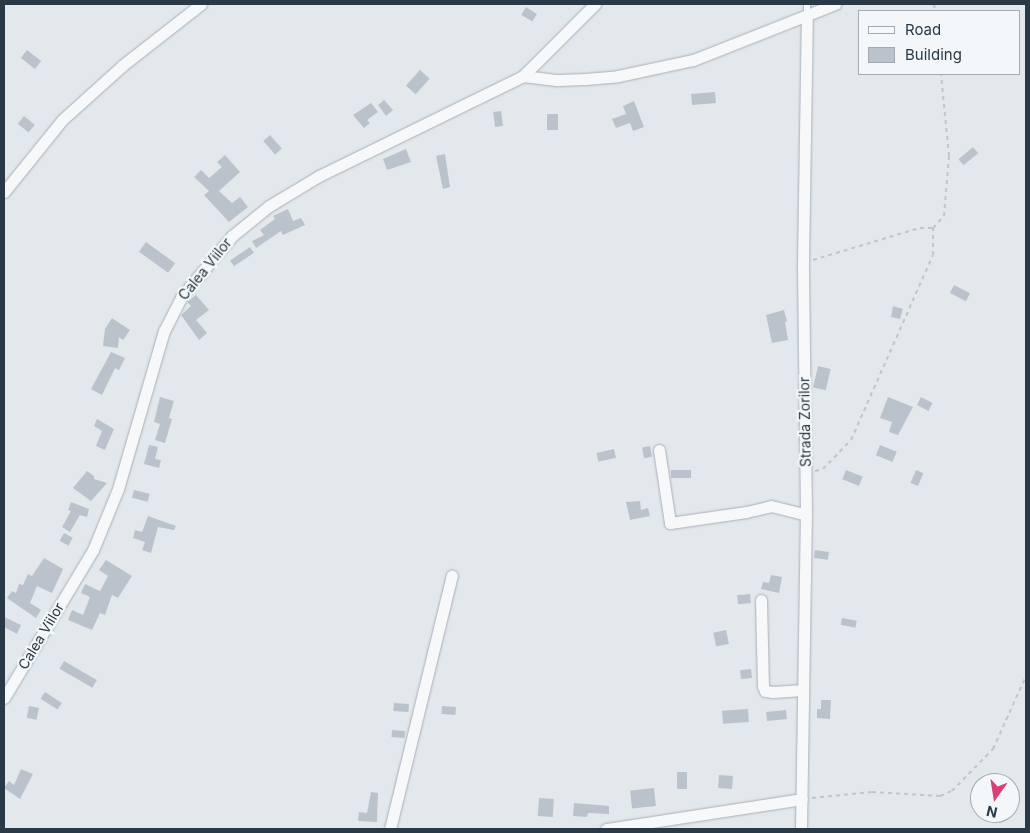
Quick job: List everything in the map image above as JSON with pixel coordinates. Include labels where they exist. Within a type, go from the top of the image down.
[{"type":"street","points":[[4,192],[62,120],[123,65],[201,4]]},
{"type":"street","name":"Calea Viilor","points":[[4,698],[93,550],[118,489],[164,331],[181,297],[232,236],[268,206],[319,176],[523,76],[543,53],[595,4]]},
{"type":"street","points":[[523,76],[558,80],[618,76],[692,60],[834,4]]},
{"type":"street","name":"Strada Zorilor","points":[[801,829],[806,515],[803,263],[807,16]]},
{"type":"street","points":[[659,450],[670,523],[746,512],[771,506],[806,515]]},
{"type":"street","points":[[390,829],[452,575]]},
{"type":"street","points":[[761,600],[763,686],[765,691],[803,690]]},
{"type":"street","points":[[606,829],[802,799]]},
{"type":"lane","points":[[807,4],[807,16]]},
{"type":"path","points":[[805,470],[822,469],[851,440],[933,256],[933,228],[944,216],[948,196],[950,156],[941,75]]},
{"type":"path","points":[[803,263],[920,228],[933,228]]},
{"type":"path","points":[[802,799],[872,792],[940,796],[952,791],[993,749],[1026,676]]},
{"type":"building","points":[[526,7],[537,14],[532,22],[521,15]]},
{"type":"building","points":[[27,50],[41,61],[35,69],[21,58]]},
{"type":"building","points":[[420,70],[430,79],[416,94],[406,86]]},
{"type":"building","points":[[715,92],[716,103],[692,105],[691,94]]},
{"type":"building","points":[[384,100],[393,110],[386,116],[378,105]]},
{"type":"building","points":[[634,101],[644,127],[633,131],[630,123],[616,128],[612,119],[626,114],[623,106]]},
{"type":"building","points":[[371,103],[378,112],[367,120],[370,123],[364,128],[353,115]]},
{"type":"building","points":[[501,111],[503,126],[495,127],[493,112]]},
{"type":"building","points":[[547,114],[558,114],[558,130],[547,130]]},
{"type":"building","points":[[24,116],[35,125],[29,133],[18,124]]},
{"type":"building","points":[[270,135],[282,149],[275,154],[263,141]]},
{"type":"building","points":[[973,147],[978,153],[964,165],[958,159]]},
{"type":"building","points":[[406,149],[411,162],[387,170],[383,159]]},
{"type":"building","points":[[445,154],[450,187],[443,189],[436,156]]},
{"type":"building","points":[[225,155],[240,172],[219,191],[232,203],[240,197],[248,207],[229,222],[204,195],[209,191],[194,177],[201,170],[209,178],[222,167],[217,162]]},
{"type":"building","points":[[288,209],[293,221],[301,218],[305,225],[283,235],[281,231],[256,248],[252,241],[264,235],[260,230],[275,219],[273,216]]},
{"type":"building","points":[[146,242],[175,263],[168,273],[139,252]]},
{"type":"building","points":[[250,247],[254,253],[234,266],[230,260]]},
{"type":"building","points":[[954,285],[970,293],[966,301],[950,293]]},
{"type":"building","points":[[196,295],[209,310],[196,320],[207,333],[199,340],[181,315],[191,306],[187,302]]},
{"type":"building","points":[[893,306],[903,309],[900,319],[891,317]]},
{"type":"building","points":[[784,310],[787,321],[785,322],[788,340],[772,343],[766,315]]},
{"type":"building","points":[[112,318],[130,330],[123,340],[119,337],[118,348],[103,346],[105,329]]},
{"type":"building","points":[[111,352],[125,358],[119,370],[115,368],[102,395],[91,389]]},
{"type":"building","points":[[818,366],[831,369],[826,390],[813,387]]},
{"type":"building","points":[[160,397],[174,401],[169,418],[172,419],[165,443],[155,440],[160,424],[154,422]]},
{"type":"building","points":[[888,397],[913,407],[898,435],[889,432],[892,422],[880,418]]},
{"type":"building","points":[[921,397],[933,403],[928,411],[917,405]]},
{"type":"building","points":[[97,419],[114,429],[105,450],[96,446],[102,431],[94,426]]},
{"type":"building","points":[[149,445],[158,447],[155,459],[161,460],[159,468],[144,464]]},
{"type":"building","points":[[880,445],[897,452],[893,462],[876,455]]},
{"type":"building","points":[[650,446],[652,457],[644,458],[642,447]]},
{"type":"building","points":[[614,449],[616,458],[598,462],[596,453]]},
{"type":"building","points":[[671,470],[691,470],[691,478],[671,478]]},
{"type":"building","points":[[846,470],[863,477],[859,486],[842,479]]},
{"type":"building","points":[[916,470],[923,473],[918,486],[911,483]]},
{"type":"building","points":[[87,471],[94,476],[94,479],[107,483],[91,501],[73,488]]},
{"type":"building","points":[[134,490],[150,494],[148,502],[132,498]]},
{"type":"building","points":[[640,501],[641,510],[648,508],[650,516],[630,520],[626,502]]},
{"type":"building","points":[[71,502],[89,509],[87,517],[80,515],[70,532],[62,527],[71,511],[68,510]]},
{"type":"building","points":[[148,516],[176,526],[174,530],[158,527],[151,553],[142,550],[145,542],[133,538],[135,530],[142,532]]},
{"type":"building","points":[[64,533],[73,538],[68,546],[60,541]]},
{"type":"building","points":[[815,550],[829,552],[828,560],[814,558]]},
{"type":"building","points":[[44,558],[63,569],[52,593],[37,586],[30,603],[41,610],[36,618],[7,598],[12,591],[16,593],[19,584],[23,585],[28,574],[32,576]]},
{"type":"building","points":[[106,560],[132,576],[118,598],[112,595],[105,615],[100,613],[92,630],[68,620],[72,610],[83,615],[90,597],[81,593],[85,584],[100,591],[108,576],[99,570]]},
{"type":"building","points":[[771,575],[782,577],[779,593],[761,589],[763,582],[769,583]]},
{"type":"building","points":[[750,594],[751,603],[738,604],[737,595]]},
{"type":"building","points":[[4,617],[21,625],[17,634],[4,627]]},
{"type":"building","points":[[842,618],[857,621],[855,628],[841,625]]},
{"type":"building","points":[[726,630],[729,644],[716,646],[713,633]]},
{"type":"building","points":[[64,661],[97,680],[92,688],[60,669]]},
{"type":"building","points":[[751,669],[752,678],[741,679],[740,670]]},
{"type":"building","points":[[45,692],[62,703],[57,710],[41,699]]},
{"type":"building","points":[[821,700],[831,700],[830,719],[817,718],[817,709],[821,709]]},
{"type":"building","points":[[394,703],[409,704],[408,712],[393,711]]},
{"type":"building","points":[[29,706],[39,708],[37,720],[27,718]]},
{"type":"building","points":[[442,706],[456,707],[455,715],[441,714]]},
{"type":"building","points":[[748,709],[749,722],[723,724],[722,711]]},
{"type":"building","points":[[786,710],[787,719],[767,721],[766,712]]},
{"type":"building","points":[[392,730],[405,731],[404,738],[392,737]]},
{"type":"building","points":[[21,769],[33,774],[20,799],[4,788],[9,781],[14,785]]},
{"type":"building","points":[[677,772],[687,772],[687,789],[677,789]]},
{"type":"building","points":[[719,775],[733,776],[732,789],[718,788]]},
{"type":"building","points":[[654,788],[656,806],[632,808],[630,791]]},
{"type":"building","points":[[371,792],[378,793],[377,822],[358,821],[359,812],[367,813]]},
{"type":"building","points":[[539,798],[554,799],[553,817],[538,816]]},
{"type":"building","points":[[574,803],[609,806],[609,814],[588,813],[587,817],[573,816]]}]
